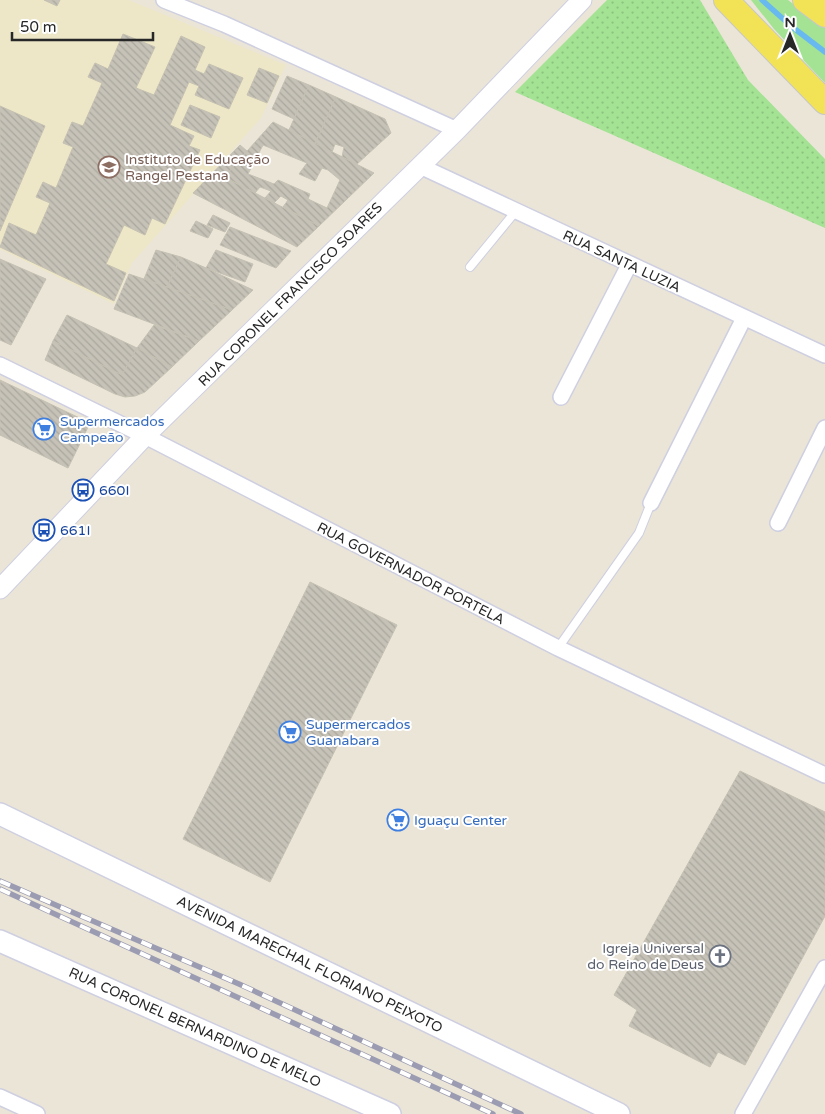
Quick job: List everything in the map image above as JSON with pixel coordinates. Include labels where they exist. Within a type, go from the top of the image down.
[{"type":"main road","points":[[726,0],[825,102]]},
{"type":"main road","points":[[805,0],[825,15]]},
{"type":"main road","name":"AVENIDA MARECHAL FLORIANO PEIXOTO","points":[[0,814],[619,1114]]},
{"type":"main road","name":"RUA CORONEL BERNARDINO DE MELO","points":[[0,941],[390,1114]]},
{"type":"street","points":[[164,0],[233,28],[457,130]]},
{"type":"street","name":"RUA CORONEL FRANCISCO SOARES","points":[[0,590],[145,436],[457,130],[582,0]]},
{"type":"street","name":"RUA SANTA LUZIA","points":[[420,166],[825,356]]},
{"type":"street","points":[[561,397],[630,265]]},
{"type":"street","points":[[651,503],[744,318]]},
{"type":"street","name":"RUA GOVERNADOR PORTELA","points":[[0,365],[145,436],[558,648],[825,775]]},
{"type":"street","points":[[778,523],[825,428]]},
{"type":"street","points":[[743,1114],[825,968]]},
{"type":"street","points":[[0,1097],[37,1114]]},
{"type":"lane","points":[[470,267],[516,211]]},
{"type":"lane","points":[[558,648],[639,533],[651,503]]},
{"type":"shaded area","name":"Instituto de Educação Rangel Pestana","points":[[0,0],[129,0],[286,65],[261,118],[132,263],[114,304],[0,249]]},
{"type":"green space","points":[[607,0],[700,0],[748,80],[825,159],[825,228],[515,92]]},
{"type":"green space","points":[[751,0],[788,0],[825,28],[825,83],[774,29]]},
{"type":"building","points":[[44,0],[60,0],[57,6]]},
{"type":"building","points":[[123,34],[155,47],[136,88],[154,95],[181,36],[205,47],[195,70],[204,74],[209,64],[243,78],[229,109],[195,95],[199,86],[189,82],[170,125],[194,136],[189,146],[200,150],[165,224],[152,218],[145,235],[124,225],[106,264],[126,273],[114,301],[0,247],[9,223],[36,235],[50,203],[36,197],[43,182],[56,188],[73,147],[63,143],[72,122],[83,126],[102,83],[88,77],[95,63],[108,69]]},
{"type":"building","points":[[259,68],[279,76],[267,103],[247,95]]},
{"type":"building","points":[[287,76],[309,85],[294,119],[272,109]]},
{"type":"building","points":[[309,85],[336,97],[315,144],[289,130]]},
{"type":"building","points":[[336,97],[385,119],[391,133],[356,165],[342,157],[344,147],[335,144],[332,152],[315,144]]},
{"type":"building","points":[[190,105],[220,117],[211,138],[181,125]]},
{"type":"building","points":[[0,106],[45,126],[0,231]]},
{"type":"building","points":[[273,122],[374,173],[319,226],[283,207],[288,200],[281,196],[274,203],[265,198],[271,191],[260,187],[255,193],[224,177]],"holes":[[[263,145],[307,163],[299,174],[315,181],[322,168],[328,170],[340,180],[327,208],[308,199],[310,194],[278,180],[274,184],[248,174]]]},
{"type":"building","points":[[240,145],[247,151],[224,177],[319,226],[297,247],[193,193]]},
{"type":"building","points":[[213,215],[230,223],[225,232],[207,225]]},
{"type":"building","points":[[196,221],[213,229],[208,238],[190,231]]},
{"type":"building","points":[[230,227],[291,251],[276,268],[220,245]]},
{"type":"building","points":[[156,250],[181,257],[167,287],[144,279]]},
{"type":"building","points":[[216,250],[253,264],[245,282],[206,268]]},
{"type":"building","points":[[181,257],[253,290],[232,310],[167,287]]},
{"type":"building","points":[[0,259],[46,279],[11,345],[0,340]]},
{"type":"building","points":[[129,274],[232,310],[199,341],[114,309]]},
{"type":"building","points":[[67,315],[137,348],[122,375],[53,341]]},
{"type":"building","points":[[154,325],[199,341],[172,367],[137,348]]},
{"type":"building","points":[[53,341],[122,375],[137,348],[172,367],[145,392],[125,397],[45,360]]},
{"type":"building","name":"Supermercados Campeão","points":[[0,380],[90,423],[68,468],[0,435]]},
{"type":"building","name":"Supermercados Guanabara","points":[[310,582],[397,625],[270,882],[183,839]]},
{"type":"building","name":"Igreja Universal do Reino de Deus","points":[[740,771],[825,812],[825,916],[745,1065],[718,1052],[710,1067],[629,1026],[637,1010],[614,995]]},
{"type":"waterway","points":[[762,0],[791,26],[825,52]]},
{"type":"railway","points":[[0,881],[239,984],[521,1114]]},
{"type":"railway","points":[[0,889],[493,1114]]},
{"type":"place","name":"Instituto de Educação Rangel Pestana","points":[[109,167]]},
{"type":"place","name":"Supermercados Campeão","points":[[44,429]]},
{"type":"place","name":"660I","points":[[83,490]]},
{"type":"place","name":"661I","points":[[44,530]]},
{"type":"place","name":"Supermercados Guanabara","points":[[290,732]]},
{"type":"place","name":"Iguaçu Center","points":[[398,820]]},
{"type":"place","name":"Igreja Universal do Reino de Deus","points":[[720,956]]}]
